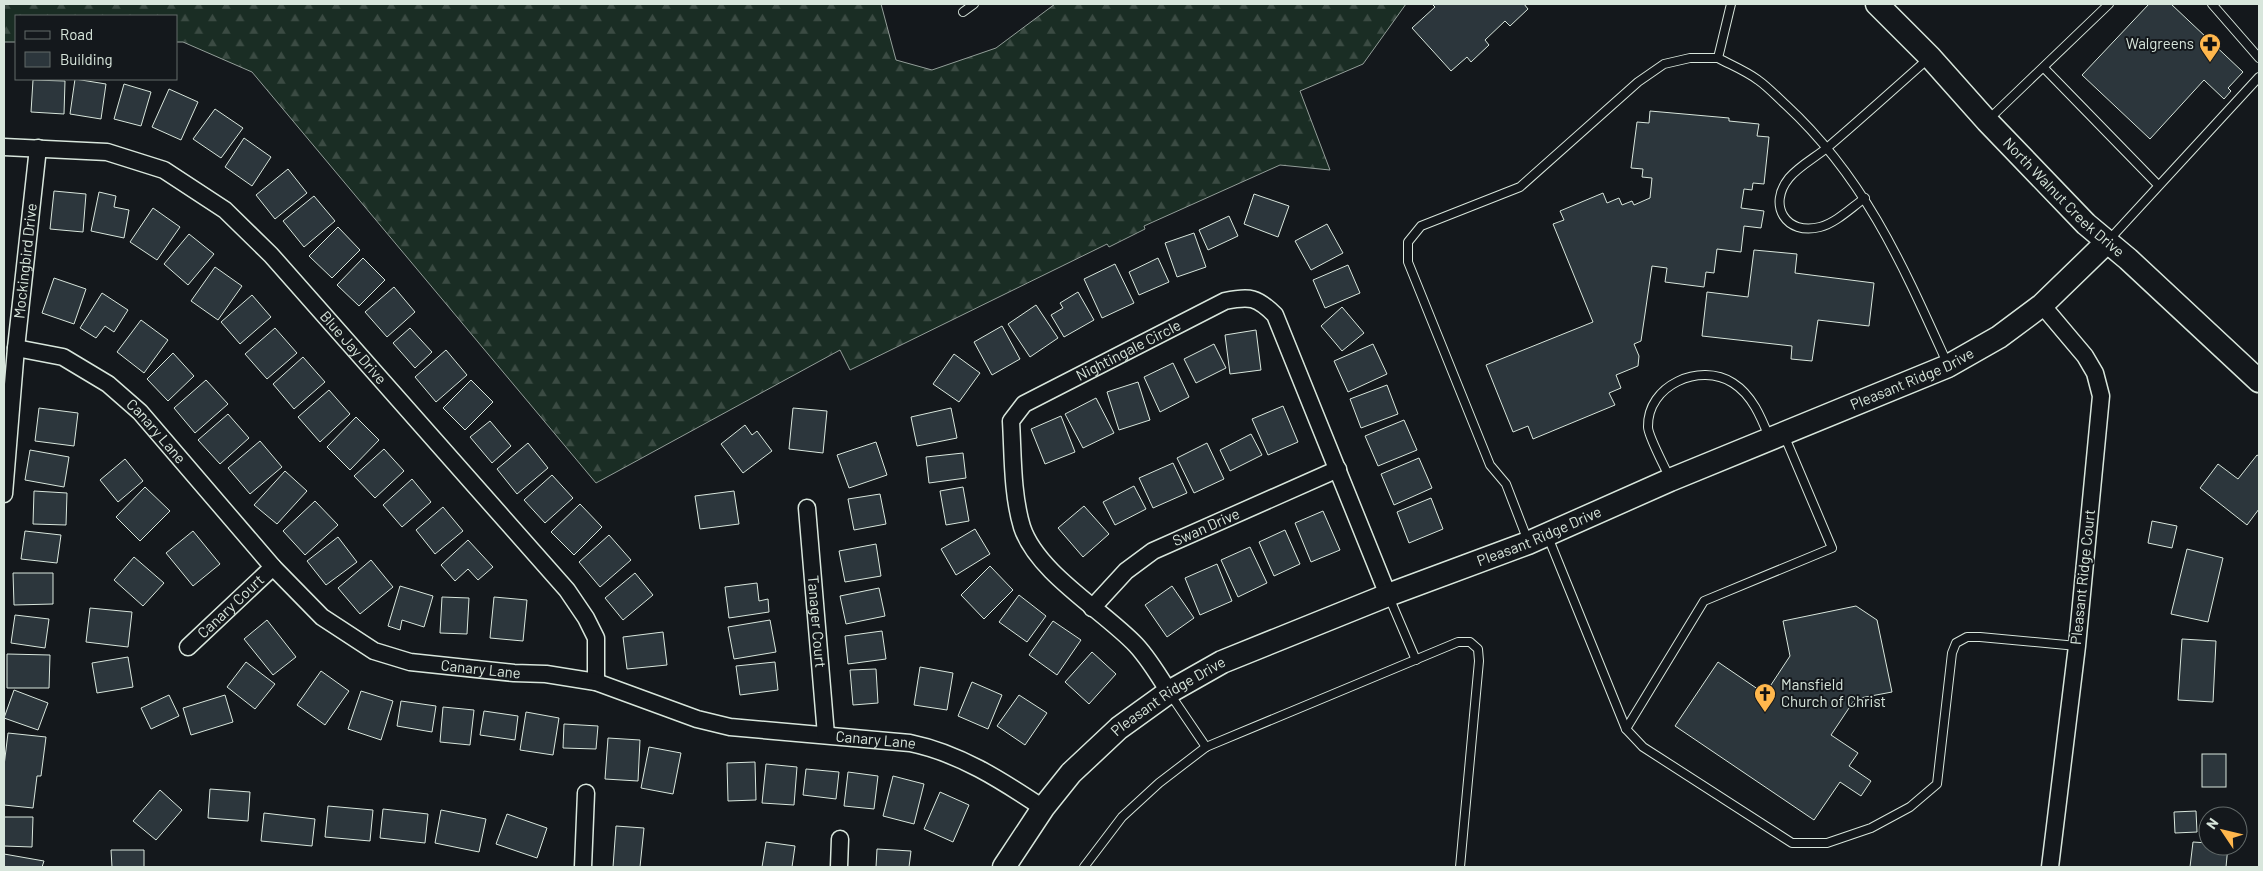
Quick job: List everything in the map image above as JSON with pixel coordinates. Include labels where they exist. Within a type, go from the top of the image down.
[{"type":"street","name":"North Walnut Creek Drive","points":[[1877,4],[1930,57],[1987,121],[2086,224],[2257,373]]},
{"type":"street","name":"Blue Jay Drive","points":[[4,147],[107,152],[164,170],[225,210],[271,255],[567,590],[586,618],[596,638],[596,682]]},
{"type":"street","name":"Mockingbird Drive","points":[[4,494],[16,348],[38,148]]},
{"type":"street","name":"Pleasant Ridge Drive","points":[[1004,867],[1043,808],[1071,773],[1118,728],[1169,692],[1222,662],[1388,595],[1538,539],[1670,480],[1948,366],[1999,337],[2042,305],[2107,242]]},
{"type":"street","name":"Nightingale Circle","points":[[1169,692],[1135,645],[1092,608],[1046,564],[1032,546],[1022,528],[1014,481],[1011,420],[1024,404],[1225,301],[1246,296],[1263,303],[1275,315],[1388,595]]},
{"type":"street","name":"Pleasant Ridge Court","points":[[2042,305],[2085,356],[2095,373],[2101,396],[2077,646],[2050,867]]},
{"type":"street","name":"Canary Lane","points":[[16,348],[63,357],[108,384],[140,412],[273,567],[326,621],[374,652],[410,662],[514,673],[546,674],[596,682],[697,719],[730,727],[826,734],[931,747],[978,767],[1043,808]]},
{"type":"street","name":"Swan Drive","points":[[1092,608],[1126,571],[1153,551],[1338,469]]},
{"type":"street","name":"Tanager Court","points":[[807,508],[826,734]]},
{"type":"street","name":"Canary Court","points":[[188,647],[273,567]]},
{"type":"street","points":[[583,867],[586,793]]},
{"type":"street","points":[[839,867],[840,839]]},
{"type":"lane","points":[[963,12],[974,4]]},
{"type":"lane","points":[[1718,58],[1731,4]]},
{"type":"lane","points":[[1987,121],[2109,4]]},
{"type":"lane","points":[[2212,4],[2259,58]]},
{"type":"lane","points":[[1865,198],[1823,226],[1808,229],[1795,227],[1785,219],[1779,208],[1779,193],[1790,177],[1828,148],[1930,57]]},
{"type":"lane","points":[[1948,366],[1897,254],[1865,198],[1828,148],[1804,121],[1758,79],[1718,58],[1690,58],[1664,64],[1638,82],[1520,186],[1422,226],[1408,242],[1408,262],[1490,465],[1506,484],[1538,539],[1626,729],[1643,747],[1792,843],[1827,843],[1871,828],[1910,807],[1937,784],[1952,653],[1956,643],[1967,637],[1980,637],[2077,646]]},
{"type":"lane","points":[[2044,68],[2158,185]]},
{"type":"lane","points":[[2107,242],[2259,78]]},
{"type":"lane","points":[[1626,729],[1704,601],[1832,548],[1777,436],[1760,415],[1747,394],[1733,383],[1713,376],[1694,376],[1676,381],[1662,392],[1652,408],[1648,428],[1670,480]]},
{"type":"lane","points":[[1388,595],[1416,660]]},
{"type":"lane","points":[[1084,867],[1122,817],[1159,783],[1206,747],[1458,642],[1470,642],[1478,649],[1479,660],[1460,867]]},
{"type":"lane","points":[[1169,692],[1206,747]]},
{"type":"green space","points":[[4,4],[881,4],[896,60],[932,70],[996,48],[1055,4],[1406,4],[1363,64],[1300,91],[1330,170],[1280,165],[1144,226],[1145,229],[1109,247],[1107,244],[850,370],[840,350],[596,483],[252,72],[183,42],[178,42],[178,15],[15,15],[15,42],[4,42]]},
{"type":"building","points":[[1432,4],[1524,4],[1528,9],[1510,26],[1505,21],[1485,40],[1489,45],[1471,62],[1467,57],[1451,71],[1412,28],[1435,7]]},
{"type":"building","name":"Walgreens","points":[[2149,4],[2171,4],[2243,72],[2228,88],[2231,91],[2224,99],[2204,80],[2150,139],[2082,75]]},
{"type":"building","points":[[33,80],[65,81],[64,114],[31,112]]},
{"type":"building","points":[[75,80],[106,84],[101,119],[70,114]]},
{"type":"building","points":[[124,84],[151,92],[141,126],[114,119]]},
{"type":"building","points":[[169,89],[198,102],[181,140],[152,127]]},
{"type":"building","points":[[215,109],[243,128],[221,158],[193,139]]},
{"type":"building","points":[[1650,111],[1729,118],[1729,121],[1759,124],[1757,136],[1769,137],[1764,184],[1753,183],[1752,190],[1744,189],[1741,208],[1764,211],[1761,228],[1744,226],[1741,252],[1717,249],[1714,273],[1706,272],[1704,287],[1665,282],[1667,268],[1652,266],[1641,341],[1634,344],[1639,356],[1638,366],[1616,375],[1621,388],[1609,393],[1615,405],[1533,439],[1528,426],[1513,432],[1486,365],[1593,322],[1553,224],[1564,220],[1560,211],[1603,193],[1607,203],[1619,198],[1622,205],[1632,201],[1634,205],[1650,198],[1652,178],[1642,177],[1643,169],[1631,168],[1637,122],[1649,123]]},
{"type":"building","points":[[244,138],[271,157],[252,186],[225,167]]},
{"type":"building","points":[[288,169],[307,193],[275,219],[256,195]]},
{"type":"building","points":[[54,191],[86,194],[83,232],[50,229]]},
{"type":"building","points":[[99,192],[116,196],[114,207],[129,210],[124,238],[91,231]]},
{"type":"building","points":[[1254,194],[1289,206],[1278,237],[1244,224]]},
{"type":"building","points":[[314,196],[335,221],[304,247],[283,221]]},
{"type":"building","points":[[153,208],[180,227],[157,260],[130,242]]},
{"type":"building","points":[[1229,216],[1238,236],[1208,250],[1199,230]]},
{"type":"building","points":[[1327,224],[1343,253],[1311,270],[1295,241]]},
{"type":"building","points":[[338,227],[360,250],[332,278],[309,256]]},
{"type":"building","points":[[1194,233],[1206,267],[1177,277],[1165,243]]},
{"type":"building","points":[[189,234],[214,254],[188,285],[164,264]]},
{"type":"building","points":[[1754,250],[1797,254],[1795,273],[1874,283],[1869,326],[1818,320],[1812,361],[1791,359],[1792,346],[1702,336],[1707,292],[1748,297]]},
{"type":"building","points":[[363,258],[385,280],[359,306],[337,285]]},
{"type":"building","points":[[1158,258],[1169,282],[1139,295],[1129,272]]},
{"type":"building","points":[[1115,264],[1134,303],[1102,318],[1084,279]]},
{"type":"building","points":[[1348,265],[1360,293],[1325,308],[1313,280]]},
{"type":"building","points":[[215,267],[242,286],[218,320],[191,301]]},
{"type":"building","points":[[54,278],[86,289],[74,324],[42,313]]},
{"type":"building","points":[[394,287],[415,312],[387,337],[365,312]]},
{"type":"building","points":[[1078,292],[1094,320],[1064,337],[1051,315],[1063,308],[1060,303]]},
{"type":"building","points":[[102,293],[128,310],[114,332],[105,326],[96,338],[80,328]]},
{"type":"building","points":[[252,295],[271,317],[240,344],[221,322]]},
{"type":"building","points":[[1036,305],[1058,338],[1030,357],[1008,324]]},
{"type":"building","points":[[1342,307],[1364,333],[1342,351],[1321,326]]},
{"type":"building","points":[[141,320],[168,340],[144,373],[117,352]]},
{"type":"building","points":[[1002,326],[1020,359],[992,375],[974,342]]},
{"type":"building","points":[[275,328],[297,353],[267,379],[245,354]]},
{"type":"building","points":[[410,328],[432,352],[415,368],[393,343]]},
{"type":"building","points":[[1256,330],[1261,370],[1230,374],[1225,335]]},
{"type":"building","points":[[1214,344],[1226,368],[1196,383],[1184,359]]},
{"type":"building","points":[[1373,344],[1387,374],[1348,392],[1334,361]]},
{"type":"building","points":[[446,350],[467,375],[436,402],[415,377]]},
{"type":"building","points":[[173,353],[194,376],[168,401],[147,379]]},
{"type":"building","points":[[954,354],[980,373],[959,402],[933,384]]},
{"type":"building","points":[[303,357],[325,382],[294,409],[273,384]]},
{"type":"building","points":[[1173,363],[1189,397],[1160,412],[1144,377]]},
{"type":"building","points":[[206,380],[228,404],[195,433],[174,408]]},
{"type":"building","points":[[471,380],[493,402],[465,430],[443,408]]},
{"type":"building","points":[[1138,382],[1150,420],[1119,430],[1107,392]]},
{"type":"building","points":[[1387,385],[1398,414],[1361,428],[1350,399]]},
{"type":"building","points":[[329,390],[350,414],[320,442],[298,417]]},
{"type":"building","points":[[1096,398],[1114,433],[1083,448],[1065,414]]},
{"type":"building","points":[[1283,406],[1298,442],[1268,455],[1252,419]]},
{"type":"building","points":[[39,408],[78,413],[74,446],[35,441]]},
{"type":"building","points":[[793,408],[827,411],[823,453],[789,449]]},
{"type":"building","points":[[951,408],[957,438],[917,446],[911,417]]},
{"type":"building","points":[[228,414],[249,438],[220,464],[198,440]]},
{"type":"building","points":[[1061,416],[1075,452],[1045,464],[1031,429]]},
{"type":"building","points":[[356,417],[379,440],[350,470],[327,447]]},
{"type":"building","points":[[1404,420],[1417,450],[1378,466],[1365,436]]},
{"type":"building","points":[[490,421],[511,446],[492,463],[470,437]]},
{"type":"building","points":[[745,425],[752,435],[757,431],[772,451],[743,473],[721,444]]},
{"type":"building","points":[[1251,434],[1262,455],[1230,471],[1220,450]]},
{"type":"building","points":[[260,441],[282,467],[250,494],[228,468]]},
{"type":"building","points":[[876,442],[887,475],[849,488],[837,455]]},
{"type":"building","points":[[528,443],[548,468],[517,494],[497,469]]},
{"type":"building","points":[[1207,443],[1224,479],[1194,493],[1177,458]]},
{"type":"building","points":[[384,449],[404,471],[375,498],[354,476]]},
{"type":"building","points":[[30,450],[69,457],[64,487],[25,480]]},
{"type":"building","points":[[963,453],[966,478],[929,483],[926,457]]},
{"type":"building","points":[[2257,455],[2259,456],[2259,509],[2247,525],[2200,488],[2218,464],[2238,479]]},
{"type":"building","points":[[1419,458],[1432,488],[1394,505],[1381,474]]},
{"type":"building","points":[[125,459],[143,481],[118,502],[100,480]]},
{"type":"building","points":[[1173,463],[1187,493],[1153,508],[1139,478]]},
{"type":"building","points":[[285,471],[307,491],[277,524],[254,505]]},
{"type":"building","points":[[552,475],[573,498],[545,523],[524,500]]},
{"type":"building","points":[[412,479],[431,502],[402,527],[383,505]]},
{"type":"building","points":[[1134,486],[1146,509],[1115,525],[1103,502]]},
{"type":"building","points":[[145,487],[170,511],[140,541],[116,517]]},
{"type":"building","points":[[963,487],[969,521],[946,525],[940,491]]},
{"type":"building","points":[[34,491],[67,493],[66,525],[33,524]]},
{"type":"building","points":[[734,491],[739,524],[700,529],[695,496]]},
{"type":"building","points":[[880,494],[886,524],[854,530],[848,499]]},
{"type":"building","points":[[1431,498],[1443,529],[1409,543],[1397,512]]},
{"type":"building","points":[[315,501],[338,525],[305,555],[283,531]]},
{"type":"building","points":[[580,504],[602,527],[574,555],[551,532]]},
{"type":"building","points":[[1084,506],[1109,534],[1083,557],[1058,528]]},
{"type":"building","points":[[443,507],[463,531],[435,554],[416,530]]},
{"type":"building","points":[[1323,511],[1340,550],[1311,562],[1295,523]]},
{"type":"building","points":[[2152,521],[2177,526],[2172,548],[2148,543]]},
{"type":"building","points":[[975,529],[990,554],[956,575],[941,549]]},
{"type":"building","points":[[1285,530],[1300,564],[1274,576],[1259,542]]},
{"type":"building","points":[[25,531],[61,535],[57,563],[21,559]]},
{"type":"building","points":[[193,531],[220,564],[193,586],[166,553]]},
{"type":"building","points":[[609,535],[631,560],[600,587],[579,562]]},
{"type":"building","points":[[338,537],[357,562],[326,585],[307,561]]},
{"type":"building","points":[[468,540],[493,567],[478,580],[468,569],[455,581],[441,565]]},
{"type":"building","points":[[876,544],[881,576],[845,582],[839,551]]},
{"type":"building","points":[[1250,547],[1267,583],[1238,597],[1221,560]]},
{"type":"building","points":[[2187,549],[2223,558],[2208,622],[2171,614]]},
{"type":"building","points":[[134,557],[164,583],[143,606],[114,580]]},
{"type":"building","points":[[371,560],[393,587],[360,614],[338,588]]},
{"type":"building","points":[[1217,564],[1232,601],[1200,615],[1185,578]]},
{"type":"building","points":[[990,566],[1013,590],[984,619],[961,595]]},
{"type":"building","points":[[13,573],[53,573],[53,604],[14,605]]},
{"type":"building","points":[[635,573],[653,595],[623,620],[605,598]]},
{"type":"building","points":[[757,583],[759,601],[768,599],[769,612],[729,618],[725,587]]},
{"type":"building","points":[[400,586],[433,596],[424,627],[402,620],[400,630],[388,626]]},
{"type":"building","points":[[1172,586],[1194,618],[1167,637],[1145,605]]},
{"type":"building","points":[[879,588],[885,616],[846,624],[840,596]]},
{"type":"building","points":[[1019,595],[1046,616],[1027,642],[999,622]]},
{"type":"building","points":[[442,597],[469,598],[467,634],[440,633]]},
{"type":"building","points":[[494,597],[527,600],[523,641],[490,638]]},
{"type":"building","name":"Mansfield Church of Christ","points":[[1856,606],[1877,620],[1892,692],[1855,699],[1831,735],[1858,753],[1849,766],[1871,781],[1861,796],[1840,782],[1814,820],[1675,726],[1718,662],[1765,694],[1790,656],[1783,621]]},
{"type":"building","points":[[90,608],[132,612],[128,647],[86,642]]},
{"type":"building","points":[[15,615],[49,619],[45,648],[11,643]]},
{"type":"building","points":[[267,620],[296,657],[273,675],[244,639]]},
{"type":"building","points":[[770,620],[776,652],[734,659],[728,627]]},
{"type":"building","points":[[1053,621],[1081,640],[1057,675],[1029,655]]},
{"type":"building","points":[[882,631],[886,659],[848,664],[845,636]]},
{"type":"building","points":[[663,632],[667,665],[627,669],[623,637]]},
{"type":"building","points":[[2182,639],[2216,641],[2213,702],[2178,700]]},
{"type":"building","points":[[1092,652],[1116,674],[1089,704],[1065,682]]},
{"type":"building","points":[[7,654],[50,655],[49,688],[7,688]]},
{"type":"building","points":[[128,657],[133,687],[97,693],[92,663]]},
{"type":"building","points":[[246,662],[275,684],[255,709],[227,687]]},
{"type":"building","points":[[775,662],[778,690],[740,695],[736,666]]},
{"type":"building","points":[[920,667],[953,673],[947,710],[914,705]]},
{"type":"building","points":[[876,669],[878,703],[853,705],[850,670]]},
{"type":"building","points":[[321,671],[349,691],[325,725],[297,705]]},
{"type":"building","points":[[972,682],[1002,695],[988,729],[958,716]]},
{"type":"building","points":[[14,690],[48,703],[38,730],[4,718]]},
{"type":"building","points":[[361,691],[393,701],[381,740],[348,729]]},
{"type":"building","points":[[169,695],[179,716],[151,729],[141,708]]},
{"type":"building","points":[[225,695],[233,722],[191,735],[183,708]]},
{"type":"building","points":[[1019,695],[1047,713],[1025,745],[997,726]]},
{"type":"building","points":[[401,701],[436,706],[432,732],[397,726]]},
{"type":"building","points":[[443,707],[474,710],[470,745],[440,742]]},
{"type":"building","points":[[484,711],[518,716],[515,740],[480,735]]},
{"type":"building","points":[[526,712],[559,718],[553,755],[520,750]]},
{"type":"building","points":[[564,724],[598,726],[596,749],[563,748]]},
{"type":"building","points":[[8,733],[46,737],[41,776],[37,776],[33,808],[4,805],[4,766]]},
{"type":"building","points":[[608,738],[640,740],[638,781],[605,779]]},
{"type":"building","points":[[649,747],[681,753],[673,794],[641,788]]},
{"type":"building","points":[[2202,754],[2226,754],[2226,787],[2202,787]]},
{"type":"building","points":[[755,762],[756,800],[728,801],[727,763]]},
{"type":"building","points":[[766,764],[797,767],[794,805],[762,803]]},
{"type":"building","points":[[806,769],[839,772],[836,799],[803,795]]},
{"type":"building","points":[[848,772],[878,776],[874,809],[844,806]]},
{"type":"building","points":[[893,776],[924,784],[914,824],[883,816]]},
{"type":"building","points":[[210,789],[250,792],[248,821],[208,818]]},
{"type":"building","points":[[160,790],[182,810],[156,840],[133,821]]},
{"type":"building","points":[[940,792],[969,805],[953,842],[924,829]]},
{"type":"building","points":[[328,806],[373,810],[370,841],[325,837]]},
{"type":"building","points":[[383,809],[428,814],[425,843],[380,838]]},
{"type":"building","points":[[441,810],[486,819],[479,852],[435,843]]},
{"type":"building","points":[[2196,811],[2197,832],[2175,833],[2174,812]]},
{"type":"building","points":[[264,813],[315,819],[312,846],[261,841]]},
{"type":"building","points":[[507,814],[547,828],[537,858],[496,844]]},
{"type":"building","points":[[4,817],[33,817],[32,847],[4,846]]},
{"type":"building","points":[[616,826],[644,828],[640,867],[613,867]]},
{"type":"building","points":[[766,842],[795,846],[792,867],[762,867]]},
{"type":"building","points":[[2193,842],[2198,842],[2198,856],[2227,856],[2226,867],[2190,867]]},
{"type":"building","points":[[877,849],[911,851],[909,867],[876,867]]},
{"type":"building","points":[[111,850],[144,850],[144,867],[112,867]]},
{"type":"building","points":[[4,854],[44,861],[42,867],[4,867]]},
{"type":"place","name":"Walgreens","points":[[2210,63]]},
{"type":"place","name":"Mansfield Church of Christ","points":[[1765,713]]}]
